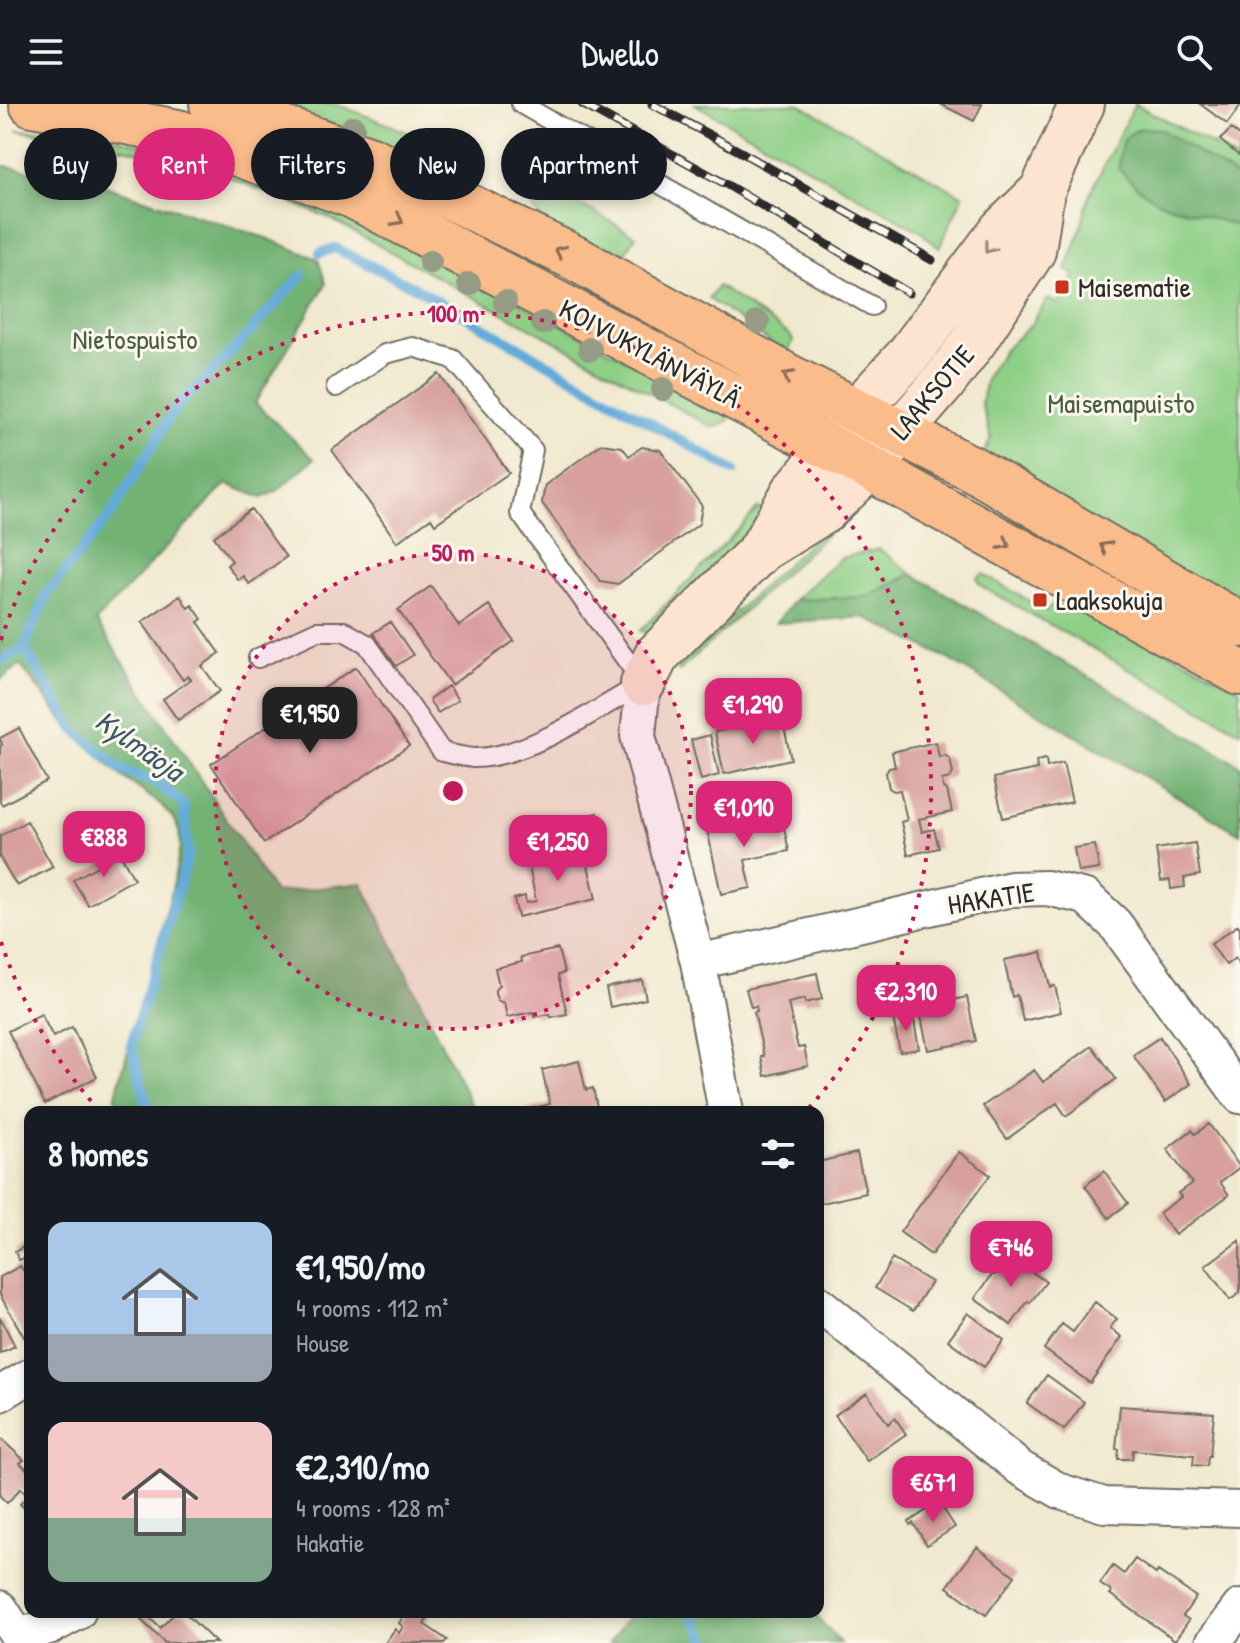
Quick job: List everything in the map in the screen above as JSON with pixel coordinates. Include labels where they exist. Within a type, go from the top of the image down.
[{"type":"main road","name":"KOIVUKYLÄNVÄYLÄ","points":[[32,104],[178,132],[353,196],[869,468],[1240,673]]},
{"type":"main road","name":"KOIVUKYLÄNVÄYLÄ","points":[[212,104],[371,159],[575,258],[789,377],[973,469],[1240,625]]},
{"type":"main road","name":"LAAKSOTIE","points":[[643,683],[657,655],[762,549],[824,511],[869,468],[943,383],[1033,251],[1042,191],[1082,104]]},
{"type":"main road","name":"LAAKSOTIE","points":[[762,549],[795,490],[858,410],[907,357],[1001,231],[1042,191]]},
{"type":"street","points":[[643,683],[638,736],[698,962],[725,1106]]},
{"type":"street","name":"HAKATIE","points":[[698,962],[1011,889],[1047,888],[1086,897],[1115,924],[1240,1096]]},
{"type":"street","points":[[824,1308],[1020,1468],[1060,1491],[1104,1505],[1240,1509]]},
{"type":"street","points":[[0,1394],[24,1380]]},
{"type":"street","points":[[1213,1643],[1240,1607]]},
{"type":"street","points":[[0,1608],[18,1640],[67,1618]]},
{"type":"lane","points":[[521,104],[872,306]]},
{"type":"lane","points":[[258,658],[317,631],[344,631],[367,644],[442,752],[472,758],[502,755],[556,733],[643,683],[520,513],[533,450],[453,359],[413,347],[385,354],[336,387]]},
{"type":"green space","points":[[250,104],[336,104],[397,128],[390,128],[390,150],[374,147],[374,128],[319,128]]},
{"type":"green space","points":[[695,104],[799,104],[963,196],[939,248],[921,232]]},
{"type":"green space","name":"Maisemapuisto","points":[[1135,104],[1224,151],[1240,163],[1240,606],[981,460],[991,438],[981,403],[986,378],[1003,351],[1029,327],[1048,299],[1058,304],[1075,275],[1066,270],[1090,193]]},
{"type":"green space","points":[[1142,128],[1160,129],[1240,179],[1240,227],[1159,202],[1138,188],[1119,169],[1122,143]]},
{"type":"green space","points":[[117,139],[133,143],[133,150],[117,147]]},
{"type":"green space","name":"Nietospuisto","points":[[0,165],[24,170],[24,200],[117,200],[117,190],[133,195],[133,200],[148,200],[266,238],[318,259],[326,284],[255,403],[314,459],[277,491],[262,498],[226,484],[96,621],[275,893],[362,883],[472,1106],[124,1106],[115,1098],[172,890],[180,847],[179,831],[173,818],[160,804],[120,775],[69,728],[20,665],[0,680]]},
{"type":"green space","points":[[235,170],[251,174],[251,186],[235,180]]},
{"type":"green space","points":[[285,200],[327,200],[732,416],[725,423],[710,426],[329,218]]},
{"type":"green space","points":[[525,200],[573,200],[636,236],[625,253],[574,238],[549,226]]},
{"type":"green space","points":[[718,286],[790,335],[793,341],[787,354],[709,299]]},
{"type":"green space","points":[[758,508],[765,510],[765,515],[651,634],[640,631],[744,524]]},
{"type":"green space","points":[[830,533],[679,671],[677,669],[814,539]]},
{"type":"green space","points":[[879,549],[912,574],[866,597],[794,600],[841,558]]},
{"type":"green space","points":[[912,574],[1240,765],[1240,834],[943,656],[864,617],[776,623],[794,600],[866,597]]},
{"type":"green space","points":[[983,574],[1047,611],[1054,602],[1182,658],[1240,689],[1240,731],[984,588],[977,578]]},
{"type":"green space","points":[[628,1618],[818,1618],[840,1643],[609,1643]]},
{"type":"building","points":[[940,104],[982,104],[974,121]]},
{"type":"building","points":[[1200,104],[1240,104],[1240,106],[1227,124]]},
{"type":"building","points":[[1231,129],[1240,136],[1238,155],[1220,140]]},
{"type":"building","points":[[439,374],[509,473],[435,524],[431,518],[397,542],[332,450]]},
{"type":"building","points":[[601,444],[622,447],[629,456],[642,447],[660,450],[702,506],[699,524],[618,584],[600,581],[542,503],[545,485]]},
{"type":"building","points":[[251,509],[286,557],[249,584],[243,576],[238,580],[227,565],[232,561],[214,537]]},
{"type":"building","points":[[431,586],[459,626],[489,605],[514,641],[451,685],[398,610]]},
{"type":"building","points":[[180,596],[188,608],[192,605],[202,619],[198,622],[220,653],[202,666],[220,691],[178,720],[163,699],[191,679],[188,676],[183,680],[142,622]]},
{"type":"building","points":[[390,622],[413,655],[396,666],[373,633]]},
{"type":"building","points":[[356,667],[409,746],[264,843],[211,764]]},
{"type":"building","points":[[448,686],[458,700],[438,713],[429,700]]},
{"type":"building","points":[[782,718],[791,759],[724,774],[715,732]]},
{"type":"building","points":[[19,728],[47,781],[2,805],[0,738]]},
{"type":"building","points":[[710,735],[719,775],[701,780],[691,740]]},
{"type":"building","points":[[936,742],[939,757],[945,755],[950,759],[953,773],[950,778],[942,780],[952,812],[919,819],[922,832],[934,829],[939,848],[908,855],[901,822],[907,820],[900,790],[889,788],[886,773],[889,768],[895,767],[892,752]]},
{"type":"building","points":[[1046,759],[1047,767],[1063,763],[1072,802],[1003,818],[994,778],[1037,769],[1036,761]]},
{"type":"building","points":[[597,813],[602,836],[561,845],[555,823]]},
{"type":"building","points":[[781,814],[789,851],[745,860],[751,888],[721,894],[707,829]]},
{"type":"building","points":[[27,821],[53,867],[17,886],[0,858],[0,836]]},
{"type":"building","points":[[1195,843],[1200,875],[1184,878],[1185,887],[1171,889],[1170,880],[1161,881],[1156,849]]},
{"type":"building","points":[[1095,845],[1099,869],[1078,872],[1074,848]]},
{"type":"building","points":[[565,849],[566,853],[584,849],[596,899],[518,917],[514,899],[525,896],[526,903],[536,901],[528,862],[558,855],[557,851]]},
{"type":"building","points":[[120,853],[134,879],[88,905],[73,880]]},
{"type":"building","points":[[1238,925],[1240,966],[1235,958],[1226,965],[1211,944]]},
{"type":"building","points":[[558,949],[564,973],[558,975],[567,1014],[534,1017],[533,1012],[507,1017],[504,1003],[498,1001],[495,994],[499,985],[495,968],[522,962],[521,957]]},
{"type":"building","points":[[1042,952],[1050,987],[1055,986],[1061,1012],[1023,1021],[1017,995],[1012,997],[1004,960]]},
{"type":"building","points":[[817,973],[822,999],[788,1003],[798,1048],[804,1047],[808,1066],[765,1076],[761,1056],[764,1056],[754,1012],[757,1011],[756,1006],[751,1007],[746,989]]},
{"type":"building","points":[[642,980],[646,999],[610,1007],[606,988]]},
{"type":"building","points":[[967,997],[976,1041],[928,1050],[919,1007]]},
{"type":"building","points":[[41,1014],[53,1037],[72,1027],[97,1077],[45,1104],[8,1031]]},
{"type":"building","points":[[913,1014],[919,1049],[900,1052],[893,1018]]},
{"type":"building","points":[[1160,1037],[1191,1084],[1165,1102],[1133,1055]]},
{"type":"building","points":[[1092,1046],[1116,1079],[1066,1116],[1057,1103],[1007,1139],[983,1106],[1034,1070],[1043,1082]]},
{"type":"building","points":[[579,1061],[586,1090],[593,1088],[597,1106],[542,1106],[550,1104],[542,1070]]},
{"type":"building","points":[[1209,1124],[1240,1167],[1220,1182],[1229,1195],[1175,1235],[1159,1213],[1181,1197],[1178,1193],[1192,1183],[1167,1149],[1192,1130],[1195,1134]]},
{"type":"building","points":[[959,1152],[990,1175],[931,1255],[900,1232]]},
{"type":"building","points":[[857,1153],[866,1193],[824,1203],[824,1161]]},
{"type":"building","points":[[1104,1171],[1128,1203],[1109,1218],[1085,1186]]},
{"type":"building","points":[[1240,1240],[1240,1293],[1230,1300],[1205,1266]]},
{"type":"building","points":[[24,1247],[24,1258],[19,1260],[15,1252]]},
{"type":"building","points":[[1010,1255],[1019,1262],[1023,1257],[1035,1266],[1031,1271],[1046,1282],[1011,1325],[975,1298]]},
{"type":"building","points":[[892,1259],[931,1282],[913,1311],[875,1288]]},
{"type":"building","points":[[20,1266],[23,1270],[24,1337],[0,1295],[0,1277]]},
{"type":"building","points":[[1095,1302],[1117,1319],[1110,1328],[1122,1337],[1090,1383],[1044,1349],[1062,1324],[1073,1332]]},
{"type":"building","points":[[968,1313],[1004,1340],[984,1367],[948,1340]]},
{"type":"building","points":[[0,1317],[15,1346],[0,1353]]},
{"type":"building","points":[[1047,1375],[1084,1402],[1064,1430],[1027,1403]]},
{"type":"building","points":[[867,1393],[888,1424],[895,1418],[906,1434],[867,1461],[835,1415]]},
{"type":"building","points":[[1120,1406],[1214,1413],[1207,1466],[1193,1465],[1194,1455],[1133,1450],[1132,1459],[1118,1459]]},
{"type":"building","points":[[0,1438],[24,1460],[20,1463],[24,1467],[24,1491],[21,1488],[7,1503],[0,1496]]},
{"type":"building","points":[[939,1502],[955,1527],[927,1545],[913,1523],[910,1525],[909,1522]]},
{"type":"building","points":[[977,1547],[1015,1576],[986,1615],[947,1587]]},
{"type":"building","points":[[1135,1559],[1196,1597],[1183,1616],[1189,1620],[1175,1640],[1100,1584],[1113,1566],[1124,1574]]},
{"type":"building","points":[[139,1618],[150,1618],[160,1628],[170,1618],[190,1618],[216,1643],[165,1643]]},
{"type":"building","points":[[402,1618],[428,1618],[424,1624],[447,1640],[444,1643],[385,1643],[395,1629],[399,1633],[403,1627],[399,1623]]},
{"type":"waterway","points":[[320,253],[335,248],[416,288],[734,471]]},
{"type":"waterway","name":"Kylmäoja","points":[[147,1106],[131,1045],[188,856],[184,805],[157,783],[122,770],[74,729],[24,648],[47,594],[111,514],[175,409],[302,275]]},
{"type":"waterway","points":[[0,662],[24,648]]},
{"type":"waterway","name":"Kylmäoja","points":[[694,1618],[709,1643]]},
{"type":"railway","points":[[582,104],[724,183],[909,293]]},
{"type":"railway","points":[[652,104],[932,260]]},
{"type":"place","name":"Maisematie","points":[[1062,287]]},
{"type":"place","name":"Laaksokuja","points":[[1040,600]]}]
